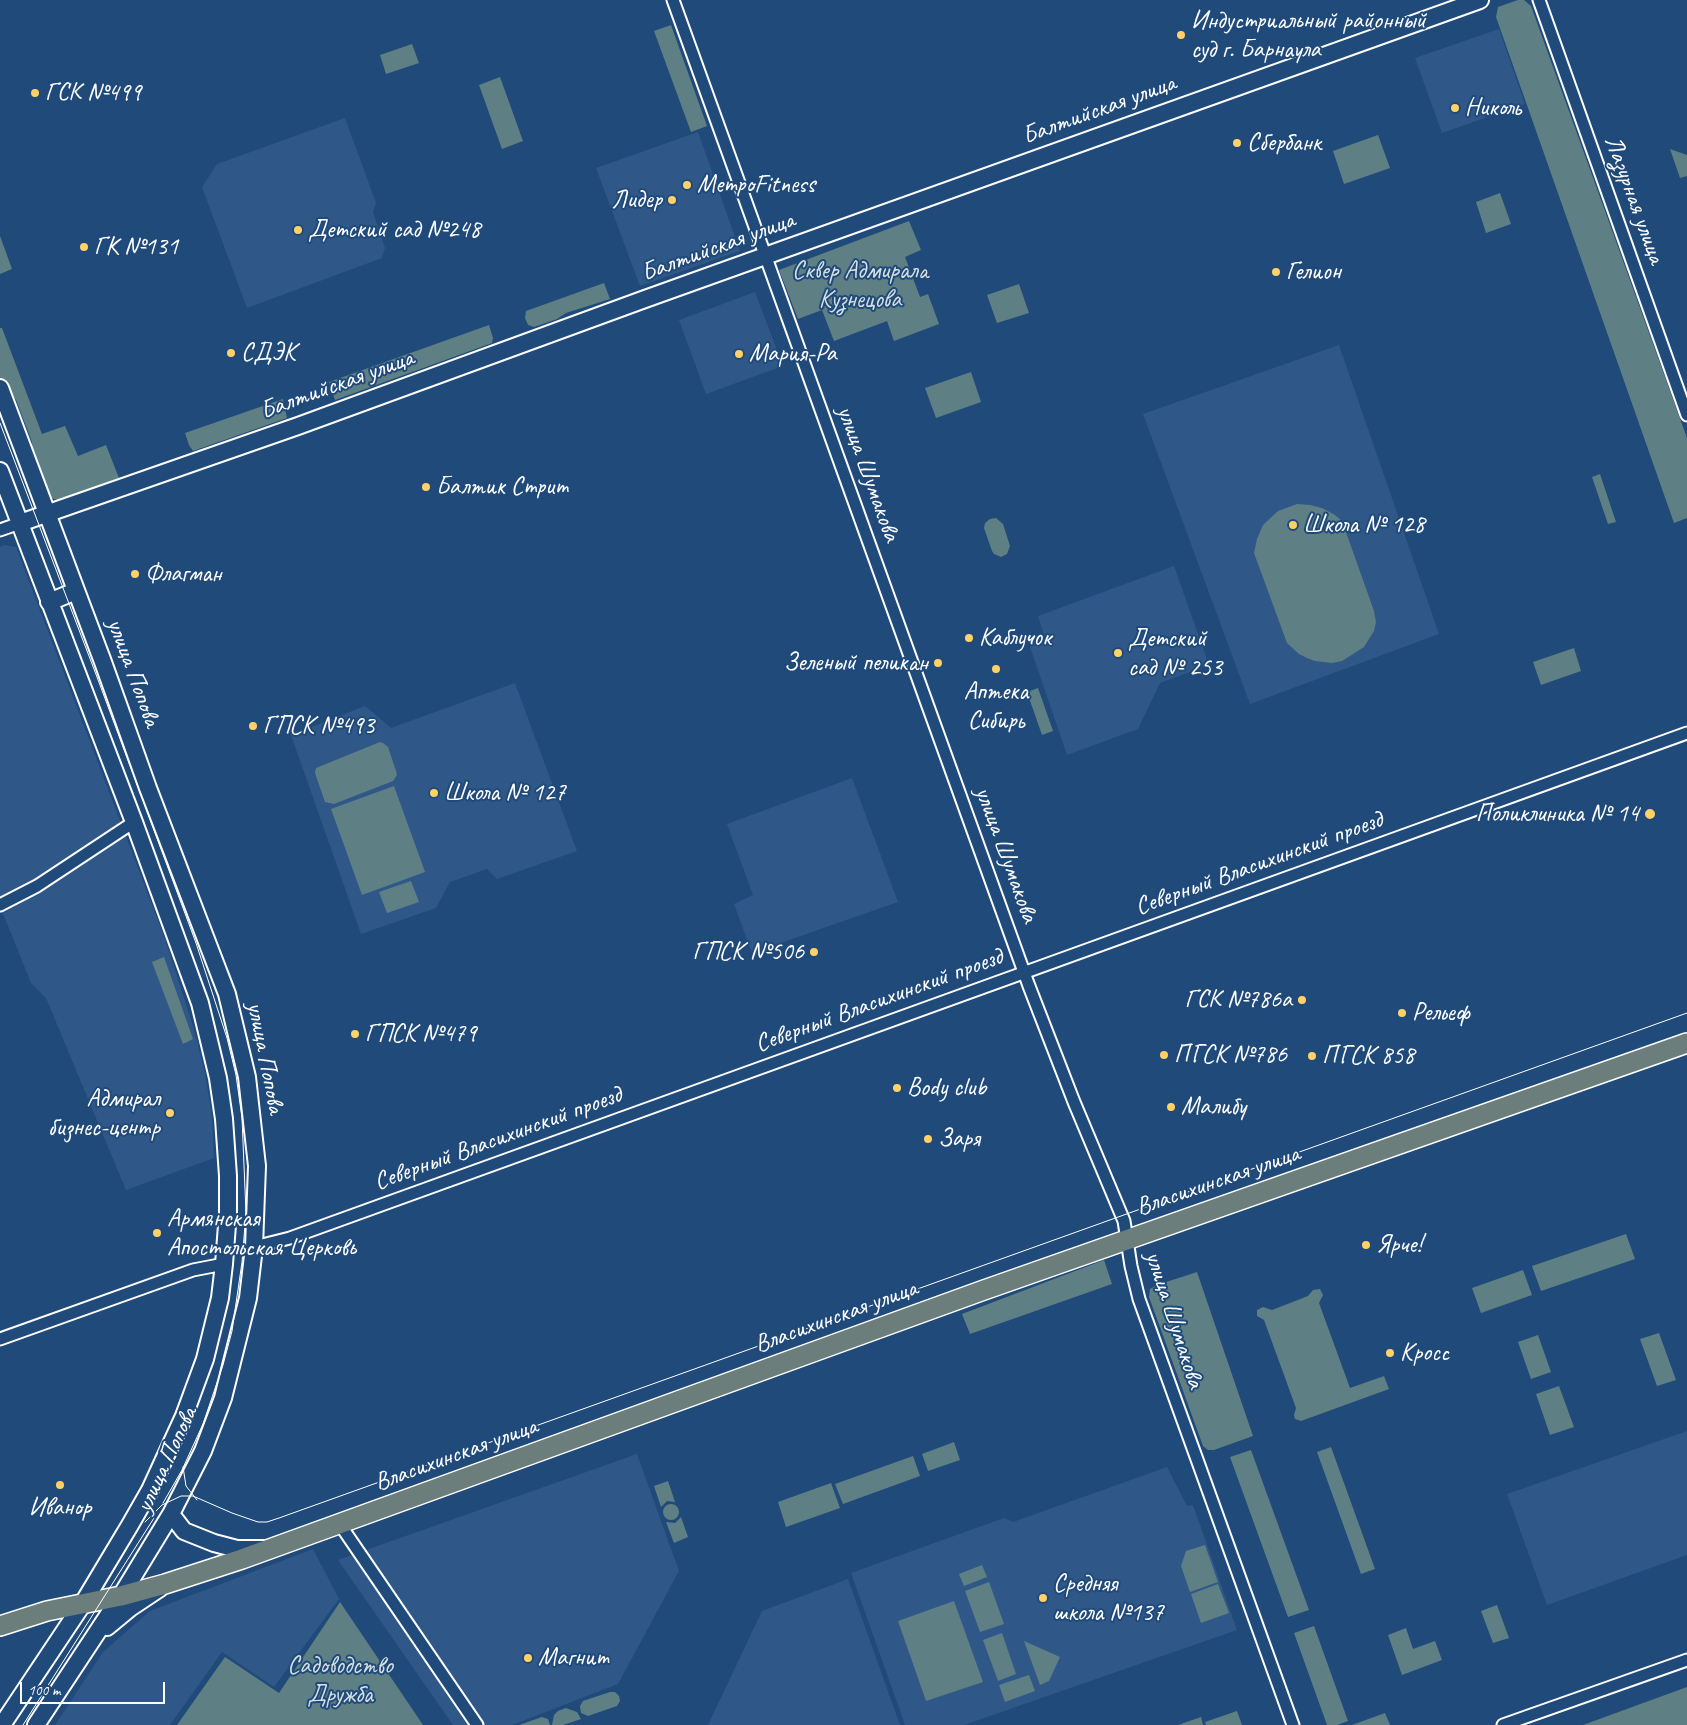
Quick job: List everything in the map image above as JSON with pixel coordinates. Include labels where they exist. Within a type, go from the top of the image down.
[{"type":"highway","name":"Власихинская улица","points":[[0,1626],[55,1609],[82,1605],[165,1584],[271,1549],[984,1290],[1687,1043]]},
{"type":"main road","name":"Балтийская улица","points":[[20,523],[298,426],[1480,0]]},
{"type":"main road","name":"улица Попова","points":[[0,388],[148,788],[227,994],[247,1077],[257,1166],[254,1247],[248,1298],[222,1398],[203,1452],[171,1514],[121,1596],[36,1725]]},
{"type":"main road","name":"улица Попова","points":[[0,471],[134,822],[200,1003],[218,1078],[224,1119],[228,1176],[228,1212],[224,1264],[214,1328],[184,1416],[150,1490],[82,1605],[2,1725]]},
{"type":"main road","points":[[49,602],[76,591]]},
{"type":"main road","points":[[171,1514],[184,1531],[214,1543],[237,1549],[271,1549]]},
{"type":"main road","points":[[55,1609],[86,1585],[112,1553]]},
{"type":"main road","points":[[86,1648],[112,1622],[165,1584]]},
{"type":"street","name":"улица Шумакова","points":[[673,0],[1048,1039],[1124,1221],[1131,1266],[1139,1298],[1293,1725]]},
{"type":"street","name":"Лазурная улица","points":[[1539,0],[1687,415]]},
{"type":"street","name":"Балтийская улица","points":[[0,530],[20,523]]},
{"type":"street","name":"Северный Власихинский проезд","points":[[254,1247],[290,1238],[1687,734]]},
{"type":"street","points":[[0,905],[37,886],[134,822]]},
{"type":"street","points":[[0,1339],[194,1270],[224,1264]]},
{"type":"street","points":[[339,1523],[477,1725]]},
{"type":"street","points":[[1503,1725],[1687,1660]]},
{"type":"shaded area","points":[[1499,29],[1525,104],[1442,133],[1415,58]]},
{"type":"shaded area","name":"Детский сад №248","points":[[345,118],[376,203],[373,212],[385,248],[382,258],[247,308],[202,187],[217,164]]},
{"type":"shaded area","points":[[698,132],[740,251],[640,286],[596,168]]},
{"type":"shaded area","points":[[755,292],[783,366],[706,394],[679,320]]},
{"type":"shaded area","name":"Школа № 128","points":[[1339,345],[1439,634],[1250,704],[1143,414]]},
{"type":"shaded area","points":[[4,545],[16,547],[165,939],[194,1029],[205,1073],[212,1116],[214,1158],[126,1190],[46,998],[31,983],[0,906],[0,547]]},
{"type":"shaded area","name":"Детский сад № 253","points":[[1174,566],[1209,665],[1160,683],[1138,729],[1067,755],[1028,641],[1044,635],[1038,616]]},
{"type":"shaded area","name":"Школа № 127","points":[[515,683],[577,851],[497,879],[487,869],[450,882],[436,908],[361,934],[291,735],[365,706],[391,728]]},
{"type":"shaded area","points":[[852,778],[898,902],[752,953],[734,904],[753,895],[727,824]]},
{"type":"shaded area","points":[[1687,1431],[1687,1555],[1547,1605],[1507,1494]]},
{"type":"shaded area","points":[[637,1454],[679,1571],[618,1684],[512,1725],[453,1725],[338,1560]]},
{"type":"shaded area","name":"Средняя школа №137","points":[[1167,1467],[1187,1506],[1193,1505],[1237,1630],[964,1725],[905,1725],[851,1573],[1004,1518],[1013,1522]]},
{"type":"shaded area","points":[[313,1549],[339,1599],[274,1687],[222,1652],[170,1725],[55,1725],[103,1652],[150,1611]]},
{"type":"shaded area","points":[[848,1579],[900,1725],[708,1725],[762,1611]]},
{"type":"green space","points":[[1518,0],[1524,0],[1531,6],[1687,438],[1687,518],[1674,523],[1496,17],[1498,7]]},
{"type":"green space","points":[[671,25],[707,126],[691,132],[654,31]]},
{"type":"green space","points":[[412,44],[419,63],[386,74],[380,55]]},
{"type":"green space","points":[[500,77],[523,141],[502,149],[479,85]]},
{"type":"green space","points":[[1378,135],[1390,168],[1344,184],[1333,151]]},
{"type":"green space","points":[[1670,149],[1687,155],[1687,176],[1680,178]]},
{"type":"green space","points":[[1500,193],[1511,224],[1486,233],[1476,202]]},
{"type":"green space","name":"Сквер Адмирала Кузнецова","points":[[909,221],[921,250],[905,257],[920,297],[928,294],[939,324],[894,341],[887,321],[834,341],[822,310],[798,319],[779,270]]},
{"type":"green space","points":[[0,236],[12,269],[0,274]]},
{"type":"green space","points":[[604,283],[610,299],[566,313],[557,319],[534,327],[528,325],[525,318],[526,311]]},
{"type":"green space","points":[[1019,284],[1029,313],[997,323],[987,295]]},
{"type":"green space","points":[[489,325],[493,338],[492,343],[335,400],[329,382]]},
{"type":"green space","points":[[0,328],[2,328],[42,434],[65,426],[78,456],[106,445],[119,478],[58,500],[50,498],[33,463],[32,442],[16,400],[2,383],[0,377]]},
{"type":"green space","points":[[971,372],[981,402],[936,418],[925,388]]},
{"type":"green space","points":[[283,399],[287,418],[193,451],[189,445],[185,433]]},
{"type":"green space","points":[[1600,474],[1616,522],[1608,524],[1592,477]]},
{"type":"green space","points":[[1297,504],[1322,508],[1342,521],[1374,611],[1376,622],[1374,631],[1364,647],[1342,661],[1332,663],[1315,661],[1299,654],[1287,643],[1254,553],[1263,525],[1278,511]]},
{"type":"green space","points":[[996,518],[1003,524],[1010,546],[1007,554],[1001,557],[992,551],[984,528],[985,523],[990,519]]},
{"type":"green space","points":[[1574,648],[1581,671],[1541,685],[1533,662]]},
{"type":"green space","points":[[1038,688],[1053,731],[1042,735],[1027,692]]},
{"type":"green space","points":[[380,742],[388,747],[396,771],[397,775],[393,781],[334,804],[325,802],[315,773],[316,768]]},
{"type":"green space","points":[[394,786],[425,872],[362,895],[331,809]]},
{"type":"green space","points":[[411,881],[419,902],[387,913],[379,892]]},
{"type":"green space","points":[[164,957],[193,1039],[183,1044],[152,962]]},
{"type":"green space","points":[[1626,1234],[1635,1259],[1541,1291],[1532,1266]]},
{"type":"green space","points":[[1104,1260],[1112,1284],[970,1334],[962,1314]]},
{"type":"green space","points":[[1523,1270],[1532,1295],[1481,1313],[1472,1288]]},
{"type":"green space","points":[[1197,1272],[1253,1436],[1214,1450],[1208,1450],[1203,1446],[1149,1297],[1150,1289],[1157,1285]]},
{"type":"green space","points":[[1320,1289],[1323,1295],[1319,1303],[1350,1388],[1384,1376],[1389,1389],[1301,1421],[1295,1419],[1296,1408],[1264,1320],[1257,1316],[1257,1310],[1263,1307],[1272,1310],[1308,1296],[1313,1290]]},
{"type":"green space","points":[[1659,1333],[1676,1380],[1657,1386],[1640,1339]]},
{"type":"green space","points":[[1538,1335],[1551,1372],[1531,1379],[1518,1342]]},
{"type":"green space","points":[[1559,1386],[1574,1427],[1550,1435],[1536,1394]]},
{"type":"green space","points":[[954,1442],[960,1460],[928,1471],[922,1454]]},
{"type":"green space","points":[[1331,1447],[1375,1569],[1361,1574],[1317,1452]]},
{"type":"green space","points":[[1251,1450],[1309,1610],[1288,1617],[1230,1457]]},
{"type":"green space","points":[[913,1456],[920,1476],[843,1504],[835,1484]]},
{"type":"green space","points":[[668,1481],[675,1502],[667,1501],[661,1507],[654,1486]]},
{"type":"green space","points":[[831,1483],[840,1508],[786,1527],[778,1502]]},
{"type":"green space","points":[[671,1504],[679,1512],[671,1520],[663,1512]]},
{"type":"green space","points":[[681,1517],[688,1537],[674,1543],[666,1522],[675,1523]]},
{"type":"green space","points":[[1205,1545],[1218,1582],[1190,1592],[1181,1566],[1186,1551]]},
{"type":"green space","points":[[982,1565],[987,1577],[964,1586],[959,1574]]},
{"type":"green space","points":[[989,1582],[1004,1624],[980,1632],[965,1591]]},
{"type":"green space","points":[[1218,1584],[1229,1613],[1201,1623],[1191,1594]]},
{"type":"green space","points":[[954,1601],[983,1682],[926,1701],[898,1621]]},
{"type":"green space","name":"Садоводство Дружба","points":[[340,1602],[423,1725],[177,1725],[225,1657],[279,1693]]},
{"type":"green space","points":[[1497,1605],[1509,1638],[1493,1643],[1481,1611]]},
{"type":"green space","points":[[1314,1626],[1348,1721],[1337,1725],[1327,1725],[1294,1633]]},
{"type":"green space","points":[[1406,1628],[1413,1649],[1435,1641],[1442,1660],[1402,1675],[1388,1635]]},
{"type":"green space","points":[[1002,1633],[1016,1674],[998,1681],[983,1640]]},
{"type":"green space","points":[[1024,1641],[1060,1657],[1049,1681],[1040,1685]]},
{"type":"green space","points":[[1029,1675],[1035,1691],[1005,1702],[999,1685]]},
{"type":"green space","points":[[1687,1687],[1687,1725],[1583,1725]]},
{"type":"green space","points":[[615,1692],[619,1696],[620,1701],[617,1706],[588,1716],[581,1713],[580,1706],[583,1701]]},
{"type":"green space","points":[[566,1708],[577,1712],[581,1719],[563,1725],[552,1725],[554,1715]]},
{"type":"green space","points":[[1237,1711],[1242,1725],[1206,1725],[1205,1722]]},
{"type":"green space","points":[[1385,1713],[1390,1725],[1352,1725]]},
{"type":"green space","points":[[542,1717],[548,1719],[550,1725],[519,1725]]},
{"type":"green space","points":[[1201,1717],[1203,1725],[1178,1725]]},
{"type":"tram line","points":[[0,423],[196,943],[227,1038],[236,1075],[242,1118],[246,1213],[242,1262],[232,1331],[223,1365],[203,1424],[182,1470],[163,1503]]},
{"type":"tram line","points":[[145,1522],[162,1505],[181,1496],[193,1496],[232,1513],[258,1522],[267,1522],[1687,1013]]},
{"type":"tram line","points":[[183,1467],[186,1486],[197,1500]]},
{"type":"tram line","points":[[23,1725],[154,1518]]},
{"type":"place","name":"Индустриальный районный суд г. Барнаула","points":[[1181,35]]},
{"type":"place","name":"ГСК №499","points":[[35,93]]},
{"type":"place","name":"Николь","points":[[1455,108]]},
{"type":"place","name":"Сбербанк","points":[[1237,143]]},
{"type":"place","name":"МетроFitness","points":[[687,185]]},
{"type":"place","name":"Лидер","points":[[672,200]]},
{"type":"place","name":"Детский сад №248","points":[[298,230]]},
{"type":"place","name":"ГК №131","points":[[84,247]]},
{"type":"place","name":"Гелион","points":[[1276,272]]},
{"type":"place","name":"СДЭК","points":[[231,353]]},
{"type":"place","name":"Мария-Ра","points":[[739,354]]},
{"type":"place","name":"Балтик Стрит","points":[[426,487]]},
{"type":"place","name":"Школа № 128","points":[[1293,525]]},
{"type":"place","name":"Флагман","points":[[135,574]]},
{"type":"place","name":"Каблучок","points":[[969,638]]},
{"type":"place","name":"Детский сад № 253","points":[[1118,653]]},
{"type":"place","name":"Зеленый пеликан","points":[[938,663]]},
{"type":"place","name":"Аптека Сибирь","points":[[996,669]]},
{"type":"place","name":"ГПСК №493","points":[[253,726]]},
{"type":"place","name":"Школа № 127","points":[[434,793]]},
{"type":"place","name":"Поликлиника № 14","points":[[1650,814]]},
{"type":"place","name":"ГПСК №506","points":[[814,952]]},
{"type":"place","name":"ГСК №786а","points":[[1302,1000]]},
{"type":"place","name":"Рельеф","points":[[1402,1013]]},
{"type":"place","name":"ГПСК №479","points":[[355,1034]]},
{"type":"place","name":"ПГСК №786","points":[[1164,1055]]},
{"type":"place","name":"ПГСК 858","points":[[1312,1056]]},
{"type":"place","name":"Body club","points":[[897,1088]]},
{"type":"place","name":"Малибу","points":[[1171,1107]]},
{"type":"place","name":"Адмирал бизнес-центр","points":[[170,1113]]},
{"type":"place","name":"Заря","points":[[928,1139]]},
{"type":"place","name":"Армянская Апостольская Церковь","points":[[157,1233]]},
{"type":"place","name":"Ярче!","points":[[1366,1245]]},
{"type":"place","name":"Кросс","points":[[1390,1353]]},
{"type":"place","name":"Иванор","points":[[60,1485]]},
{"type":"place","name":"Средняя школа №137","points":[[1043,1598]]},
{"type":"place","name":"Магнит","points":[[528,1658]]}]
